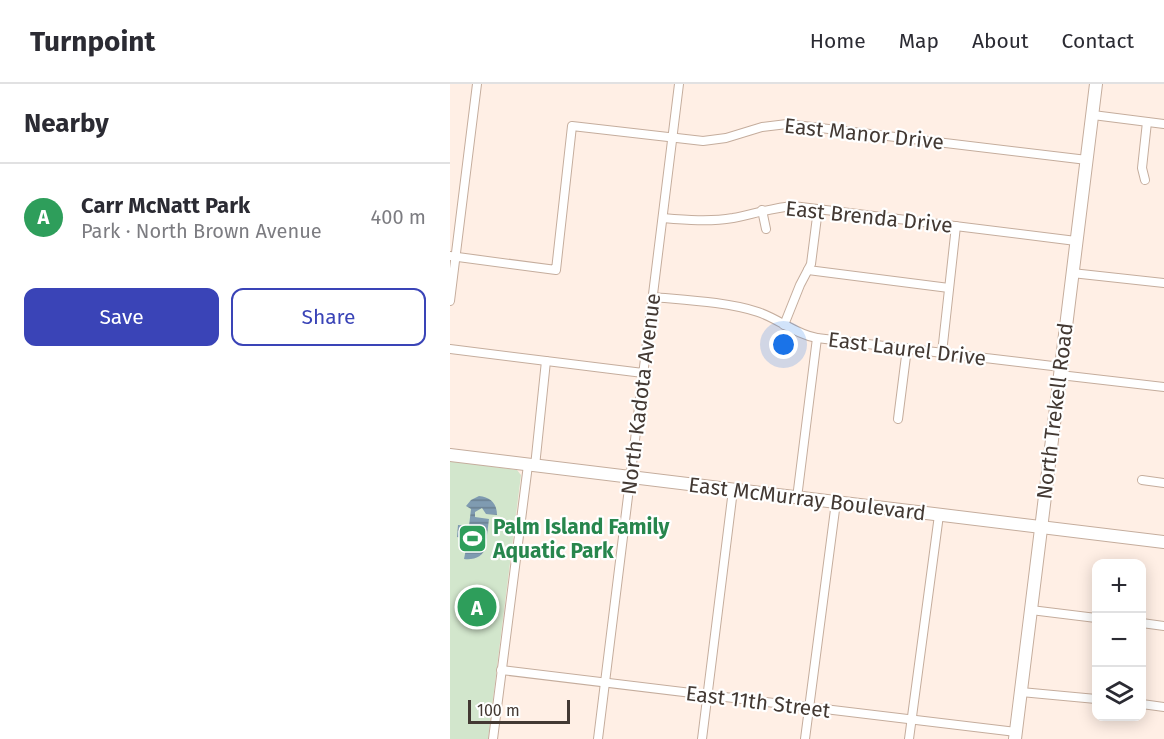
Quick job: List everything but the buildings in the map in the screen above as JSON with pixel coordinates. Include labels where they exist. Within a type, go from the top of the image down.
[{"type":"street","points":[[450,301],[453,257],[477,84]]},
{"type":"street","name":"North Kadota Avenue","points":[[598,739],[679,84]]},
{"type":"street","name":"North Trekell Road","points":[[1015,736],[1096,84]]},
{"type":"street","points":[[1093,115],[1164,124]]},
{"type":"street","points":[[1145,180],[1142,168],[1147,122]]},
{"type":"street","name":"East Manor Drive","points":[[453,257],[556,270],[573,126],[703,141],[726,138],[762,127],[787,124],[1087,160]]},
{"type":"street","name":"East Brenda Drive","points":[[663,218],[699,221],[721,219],[793,206],[1076,241]]},
{"type":"street","points":[[784,325],[811,264],[818,209]]},
{"type":"street","points":[[762,210],[766,229]]},
{"type":"street","points":[[942,353],[956,226]]},
{"type":"street","points":[[808,270],[949,288]]},
{"type":"street","points":[[1072,273],[1164,283]]},
{"type":"street","name":"East Laurel Drive","points":[[653,297],[745,308],[761,313],[803,335],[817,338],[907,348],[1164,387]]},
{"type":"street","points":[[797,498],[817,338]]},
{"type":"street","points":[[898,419],[907,348]]},
{"type":"street","points":[[450,349],[643,374]]},
{"type":"street","points":[[494,739],[501,670],[546,361]]},
{"type":"street","name":"East McMurray Boulevard","points":[[450,455],[1164,542]]},
{"type":"street","points":[[1142,480],[1164,483]]},
{"type":"street","points":[[702,739],[733,490]]},
{"type":"street","points":[[805,739],[836,502]]},
{"type":"street","points":[[909,739],[939,515]]},
{"type":"street","points":[[1031,610],[1092,618]]},
{"type":"street","points":[[1146,624],[1164,626]]},
{"type":"street","name":"East 11th Street","points":[[501,670],[911,720],[1015,736]]},
{"type":"street","points":[[1021,692],[1092,699]]},
{"type":"street","points":[[1146,705],[1164,707]]},
{"type":"green space","points":[[450,461],[517,470],[521,475],[488,739],[450,739]]},
{"type":"water","points":[[479,496],[492,502],[497,515],[486,514],[482,508],[475,512],[475,517],[489,519],[486,543],[472,541],[471,544],[486,546],[478,557],[464,559],[468,539],[457,537],[458,525],[469,526],[471,509],[466,506]]},
{"type":"place","name":"Palm Island Family Aquatic Park","points":[[472,539]]},
{"type":"place","name":"Carr McNatt Park","points":[[477,607]]}]
